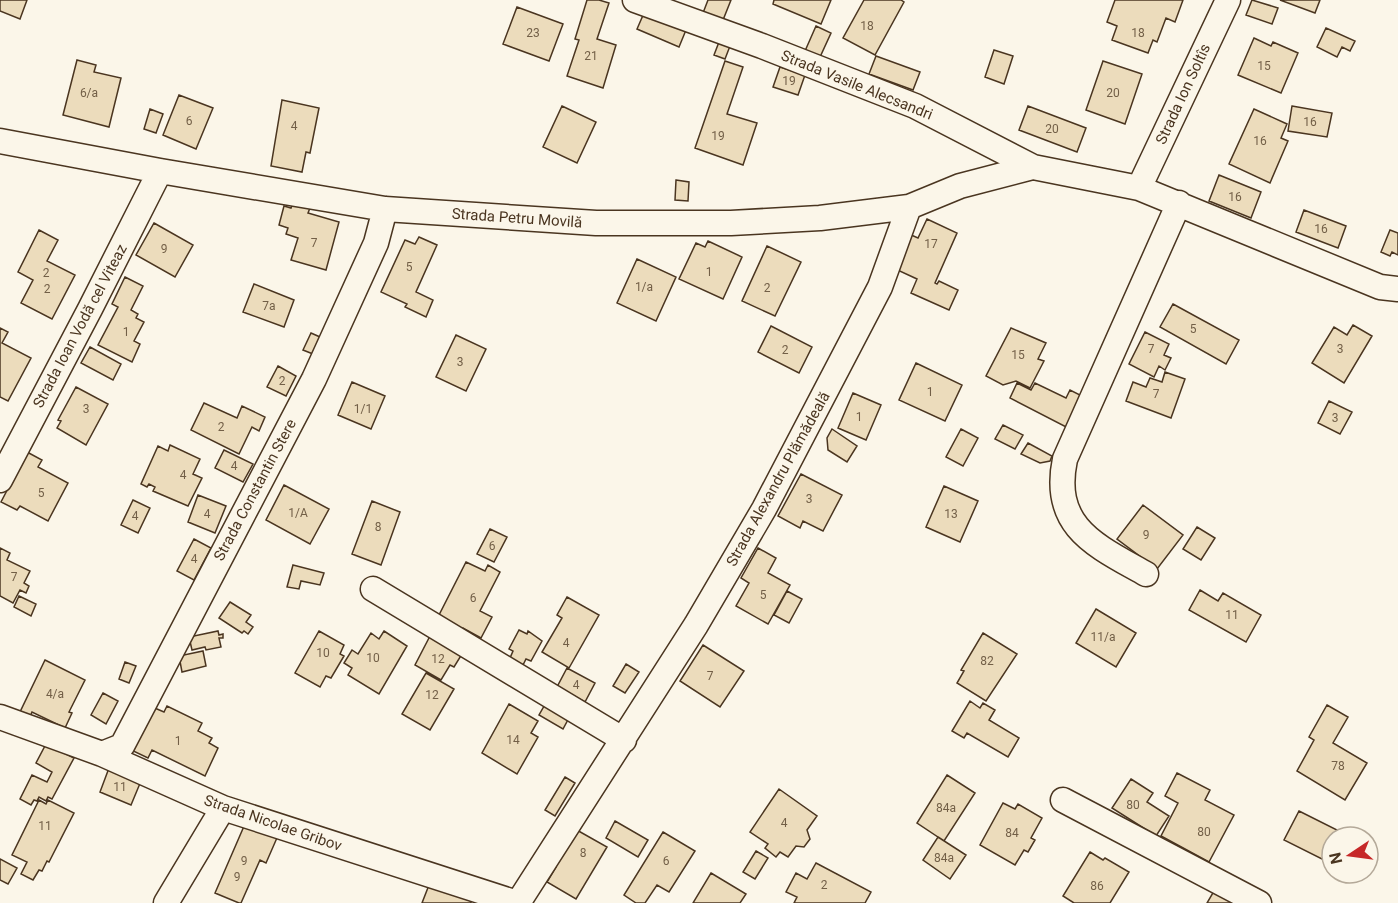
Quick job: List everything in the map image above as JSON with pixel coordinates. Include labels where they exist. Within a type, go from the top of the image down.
[{"type":"street","name":"Strada Vasile Alecsandri","points":[[635,0],[762,46],[915,106],[1033,167],[1139,188],[1380,287],[1398,289]]},
{"type":"street","name":"Strada Ion Soltîs","points":[[1139,188],[1228,0]]},
{"type":"street","name":"Strada Petru Movilă","points":[[0,141],[386,209],[596,223],[731,223],[820,218],[909,207],[960,186],[1033,167]]},
{"type":"street","name":"Strada Ioan Vodă cel Viteaz","points":[[0,480],[160,171]]},
{"type":"street","points":[[1146,574],[1108,552],[1084,534],[1070,519],[1063,500],[1062,477],[1065,459],[1179,203]]},
{"type":"street","name":"Strada Alexandru Plămădeală","points":[[518,903],[624,740],[764,508],[818,409],[880,287],[909,207]]},
{"type":"street","name":"Strada Constantin Stere","points":[[102,754],[122,746],[314,379],[376,243],[386,209]]},
{"type":"street","points":[[373,590],[624,740]]},
{"type":"street","name":"Strada Nicolae Gribov","points":[[0,717],[102,754],[223,808],[518,903]]},
{"type":"street","points":[[1063,800],[1259,903]]},
{"type":"street","points":[[166,903],[223,808]]},
{"type":"building","points":[[0,0],[27,0],[20,19],[0,11]]},
{"type":"building","points":[[587,0],[609,3],[597,39],[616,45],[603,88],[567,76],[579,40],[575,39]]},
{"type":"building","points":[[708,0],[731,0],[723,20],[703,13]]},
{"type":"building","points":[[774,0],[831,0],[821,24],[773,4]]},
{"type":"building","points":[[864,0],[901,0],[904,2],[875,55],[843,38]]},
{"type":"building","points":[[1115,0],[1183,0],[1175,22],[1166,18],[1157,42],[1153,40],[1148,53],[1112,40],[1117,26],[1107,22]]},
{"type":"building","points":[[1252,0],[1278,8],[1272,24],[1246,15]]},
{"type":"building","points":[[1280,0],[1320,0],[1315,13]]},
{"type":"building","points":[[517,7],[563,24],[549,61],[503,44]]},
{"type":"building","points":[[644,13],[686,30],[679,47],[637,29]]},
{"type":"building","points":[[816,26],[831,33],[820,57],[805,51]]},
{"type":"building","points":[[1326,28],[1355,41],[1350,51],[1342,47],[1337,57],[1317,47]]},
{"type":"building","points":[[1254,38],[1271,46],[1273,42],[1298,53],[1281,93],[1238,75]]},
{"type":"building","points":[[719,42],[730,46],[725,59],[714,55]]},
{"type":"building","points":[[994,50],[1013,56],[1004,84],[985,77]]},
{"type":"building","points":[[876,56],[920,72],[913,90],[869,74]]},
{"type":"building","points":[[77,60],[96,65],[94,72],[121,78],[109,127],[63,115]]},
{"type":"building","points":[[725,61],[743,67],[727,114],[757,123],[743,165],[695,148]]},
{"type":"building","points":[[1103,61],[1142,74],[1125,124],[1086,110]]},
{"type":"building","points":[[780,67],[805,75],[798,95],[773,87]]},
{"type":"building","points":[[179,95],[213,108],[196,149],[163,135]]},
{"type":"building","points":[[282,100],[319,108],[310,153],[306,152],[302,172],[271,166]]},
{"type":"building","points":[[562,106],[596,122],[577,163],[543,147]]},
{"type":"building","points":[[1028,106],[1086,128],[1077,152],[1019,130]]},
{"type":"building","points":[[1292,106],[1332,113],[1327,137],[1288,131]]},
{"type":"building","points":[[150,109],[163,114],[156,133],[144,129]]},
{"type":"building","points":[[1254,109],[1287,124],[1281,138],[1288,141],[1270,183],[1229,164]]},
{"type":"building","points":[[1219,175],[1261,192],[1251,218],[1209,201]]},
{"type":"building","points":[[676,180],[689,182],[688,201],[675,200]]},
{"type":"building","points":[[293,203],[310,208],[308,213],[339,222],[326,270],[291,260],[298,238],[286,234],[288,228],[279,225],[284,206],[291,208]]},
{"type":"building","points":[[1304,210],[1346,226],[1338,248],[1296,232]]},
{"type":"building","points":[[927,219],[957,233],[935,283],[939,281],[958,290],[949,310],[911,293],[917,279],[893,268],[909,234],[918,238]]},
{"type":"building","points":[[154,223],[193,245],[175,277],[136,255]]},
{"type":"building","points":[[39,230],[58,240],[47,261],[75,275],[52,319],[21,303],[33,280],[18,272]]},
{"type":"building","points":[[1390,230],[1398,233],[1398,255],[1392,252],[1390,256],[1381,252]]},
{"type":"building","points":[[419,237],[437,245],[416,292],[433,300],[426,317],[405,307],[407,304],[381,292],[405,240],[415,244]]},
{"type":"building","points":[[708,241],[742,257],[723,299],[679,279],[696,243],[705,247]]},
{"type":"building","points":[[767,246],[801,262],[775,316],[742,301]]},
{"type":"building","points":[[637,259],[676,277],[656,321],[617,303]]},
{"type":"building","points":[[125,277],[143,286],[131,310],[138,314],[136,318],[144,322],[134,341],[140,344],[132,362],[98,345],[118,307],[112,304]]},
{"type":"building","points":[[254,284],[294,300],[284,327],[243,312]]},
{"type":"building","points":[[1173,304],[1239,340],[1226,364],[1160,327]]},
{"type":"building","points":[[1353,325],[1372,336],[1344,383],[1312,363],[1334,327],[1347,335]]},
{"type":"building","points":[[771,326],[812,347],[799,373],[758,352]]},
{"type":"building","points":[[0,328],[8,332],[2,343],[31,358],[8,401],[0,397]]},
{"type":"building","points":[[1011,328],[1046,343],[1038,359],[1044,361],[1030,388],[1016,381],[1003,385],[986,376]]},
{"type":"building","points":[[1145,332],[1169,344],[1164,355],[1171,358],[1165,370],[1159,366],[1154,377],[1129,364]]},
{"type":"building","points":[[311,333],[320,337],[313,354],[303,350]]},
{"type":"building","points":[[456,335],[486,349],[466,391],[436,377]]},
{"type":"building","points":[[90,347],[121,364],[113,380],[81,363]]},
{"type":"building","points":[[916,363],[962,385],[945,421],[899,400]]},
{"type":"building","points":[[278,366],[296,376],[286,396],[267,387]]},
{"type":"building","points":[[1165,372],[1185,379],[1171,418],[1126,401],[1133,382],[1146,387],[1150,378],[1162,382]]},
{"type":"building","points":[[352,382],[385,396],[371,429],[338,415]]},
{"type":"building","points":[[1017,383],[1031,390],[1035,383],[1066,398],[1070,390],[1086,398],[1070,429],[1010,398]]},
{"type":"building","points":[[76,387],[108,404],[86,445],[57,428],[61,421],[58,420]]},
{"type":"building","points":[[853,393],[881,405],[866,440],[838,428]]},
{"type":"building","points":[[1329,401],[1352,412],[1340,434],[1318,423]]},
{"type":"building","points":[[204,403],[237,418],[242,406],[265,417],[259,431],[252,427],[239,454],[191,430]]},
{"type":"building","points":[[1003,425],[1023,435],[1015,449],[995,439]]},
{"type":"building","points":[[832,429],[857,446],[847,462],[828,450],[827,438]]},
{"type":"building","points":[[961,429],[978,438],[963,466],[946,457]]},
{"type":"building","points":[[1028,443],[1052,456],[1050,461],[1040,463],[1021,454]]},
{"type":"building","points":[[170,445],[200,459],[193,474],[202,478],[188,506],[153,491],[155,487],[149,484],[147,487],[141,484],[158,446],[168,451]]},
{"type":"building","points":[[224,450],[253,464],[243,482],[215,468]]},
{"type":"building","points":[[27,452],[42,460],[38,467],[68,483],[48,521],[20,506],[17,510],[1,502]]},
{"type":"building","points":[[801,474],[842,495],[823,531],[803,521],[800,528],[778,516]]},
{"type":"building","points":[[284,485],[329,509],[310,544],[266,520]]},
{"type":"building","points":[[944,486],[978,501],[960,542],[926,527]]},
{"type":"building","points":[[198,495],[226,506],[215,533],[188,522]]},
{"type":"building","points":[[133,500],[150,508],[138,533],[121,525]]},
{"type":"building","points":[[372,501],[400,512],[381,565],[352,554]]},
{"type":"building","points":[[1143,505],[1183,535],[1157,569],[1117,539]]},
{"type":"building","points":[[1197,527],[1215,538],[1201,560],[1183,549]]},
{"type":"building","points":[[490,529],[507,537],[494,562],[477,554]]},
{"type":"building","points":[[194,539],[211,548],[194,580],[177,571]]},
{"type":"building","points":[[0,548],[10,553],[7,560],[30,571],[24,583],[29,586],[26,593],[20,590],[13,603],[0,596]]},
{"type":"building","points":[[758,548],[776,558],[768,573],[790,585],[768,624],[736,606],[749,583],[741,578]]},
{"type":"building","points":[[466,562],[485,571],[488,565],[500,572],[480,611],[492,617],[481,638],[463,628],[461,632],[437,619]]},
{"type":"building","points":[[293,565],[324,573],[320,585],[301,581],[299,589],[287,587]]},
{"type":"building","points":[[1200,590],[1218,601],[1223,593],[1261,615],[1246,642],[1189,610]]},
{"type":"building","points":[[787,591],[802,599],[789,623],[774,615]]},
{"type":"building","points":[[19,596],[36,604],[31,616],[14,607]]},
{"type":"building","points":[[567,597],[599,615],[569,668],[542,652],[562,618],[557,615]]},
{"type":"building","points":[[230,602],[251,615],[246,622],[253,627],[248,634],[244,631],[242,633],[219,618]]},
{"type":"building","points":[[1096,609],[1136,633],[1116,667],[1076,643]]},
{"type":"building","points":[[519,630],[527,634],[528,631],[542,641],[531,661],[526,659],[523,665],[510,658],[513,651],[509,649]]},
{"type":"building","points":[[218,631],[219,635],[223,634],[223,638],[219,638],[221,647],[192,650],[189,637]]},
{"type":"building","points":[[319,631],[344,645],[340,654],[344,656],[331,678],[326,676],[320,687],[295,673]]},
{"type":"building","points":[[384,631],[407,646],[379,694],[348,675],[352,668],[344,663],[352,650],[358,654],[371,633],[379,639]]},
{"type":"building","points":[[983,633],[1017,654],[986,701],[957,683],[964,671],[961,670]]},
{"type":"building","points":[[430,636],[462,654],[454,667],[450,665],[441,680],[415,665]]},
{"type":"building","points":[[703,645],[744,671],[720,707],[680,681]]},
{"type":"building","points":[[203,651],[206,666],[182,672],[179,656]]},
{"type":"building","points":[[45,660],[85,680],[69,712],[72,713],[65,728],[32,712],[30,717],[20,712]]},
{"type":"building","points":[[125,662],[136,666],[129,683],[119,679]]},
{"type":"building","points":[[626,664],[639,672],[625,693],[613,686]]},
{"type":"building","points":[[567,668],[595,683],[585,702],[557,687]]},
{"type":"building","points":[[426,673],[454,689],[430,730],[402,714]]},
{"type":"building","points":[[103,693],[118,701],[106,724],[91,715]]},
{"type":"building","points":[[547,701],[571,714],[563,729],[539,715]]},
{"type":"building","points":[[970,701],[980,708],[983,703],[995,710],[989,720],[1019,738],[1008,757],[967,733],[964,738],[952,731]]},
{"type":"building","points":[[509,704],[538,721],[531,733],[538,737],[517,774],[482,753]]},
{"type":"building","points":[[1327,705],[1348,717],[1333,743],[1367,763],[1345,800],[1297,771],[1314,740],[1309,737]]},
{"type":"building","points":[[150,706],[164,712],[167,706],[202,723],[198,731],[212,738],[209,743],[218,748],[205,776],[152,750],[148,758],[129,749]]},
{"type":"building","points":[[46,744],[74,758],[52,799],[48,797],[46,801],[39,797],[31,805],[20,799],[32,775],[47,782],[52,772],[36,763]]},
{"type":"building","points":[[109,768],[141,781],[131,805],[100,792]]},
{"type":"building","points":[[1177,773],[1210,790],[1205,800],[1234,815],[1209,862],[1161,836],[1178,803],[1165,796]]},
{"type":"building","points":[[947,775],[975,793],[944,841],[917,823]]},
{"type":"building","points":[[565,777],[575,783],[555,816],[545,810]]},
{"type":"building","points":[[1131,779],[1153,793],[1147,802],[1169,816],[1156,836],[1112,808]]},
{"type":"building","points":[[779,789],[817,816],[807,830],[810,839],[804,847],[796,846],[788,857],[780,852],[776,857],[765,848],[768,844],[750,832]]},
{"type":"building","points":[[39,800],[46,804],[48,800],[74,813],[49,862],[47,861],[42,871],[39,870],[33,880],[21,874],[27,862],[12,855]]},
{"type":"building","points":[[1003,803],[1015,809],[1018,804],[1042,818],[1031,838],[1035,840],[1028,852],[1024,850],[1015,865],[980,845]]},
{"type":"building","points":[[1299,811],[1327,825],[1320,825],[1320,858],[1284,840]]},
{"type":"building","points":[[248,817],[280,831],[266,863],[260,860],[239,903],[215,893]]},
{"type":"building","points":[[615,821],[648,840],[638,857],[606,838]]},
{"type":"building","points":[[575,829],[607,847],[576,899],[547,882],[556,867],[550,864]]},
{"type":"building","points":[[663,832],[695,851],[669,892],[657,885],[645,903],[636,903],[624,895]]},
{"type":"building","points":[[938,837],[966,855],[950,879],[923,860]]},
{"type":"building","points":[[756,851],[768,858],[755,879],[743,872]]},
{"type":"building","points":[[1090,852],[1129,872],[1110,903],[1074,903],[1063,896]]},
{"type":"building","points":[[0,859],[17,868],[8,884],[0,880]]},
{"type":"building","points":[[816,863],[871,892],[865,903],[794,903],[797,897],[786,892],[796,873],[807,879]]},
{"type":"building","points":[[711,873],[746,894],[740,903],[693,903]]},
{"type":"building","points":[[429,885],[471,901],[471,903],[422,903]]},
{"type":"building","points":[[1214,891],[1236,903],[1207,903]]}]
